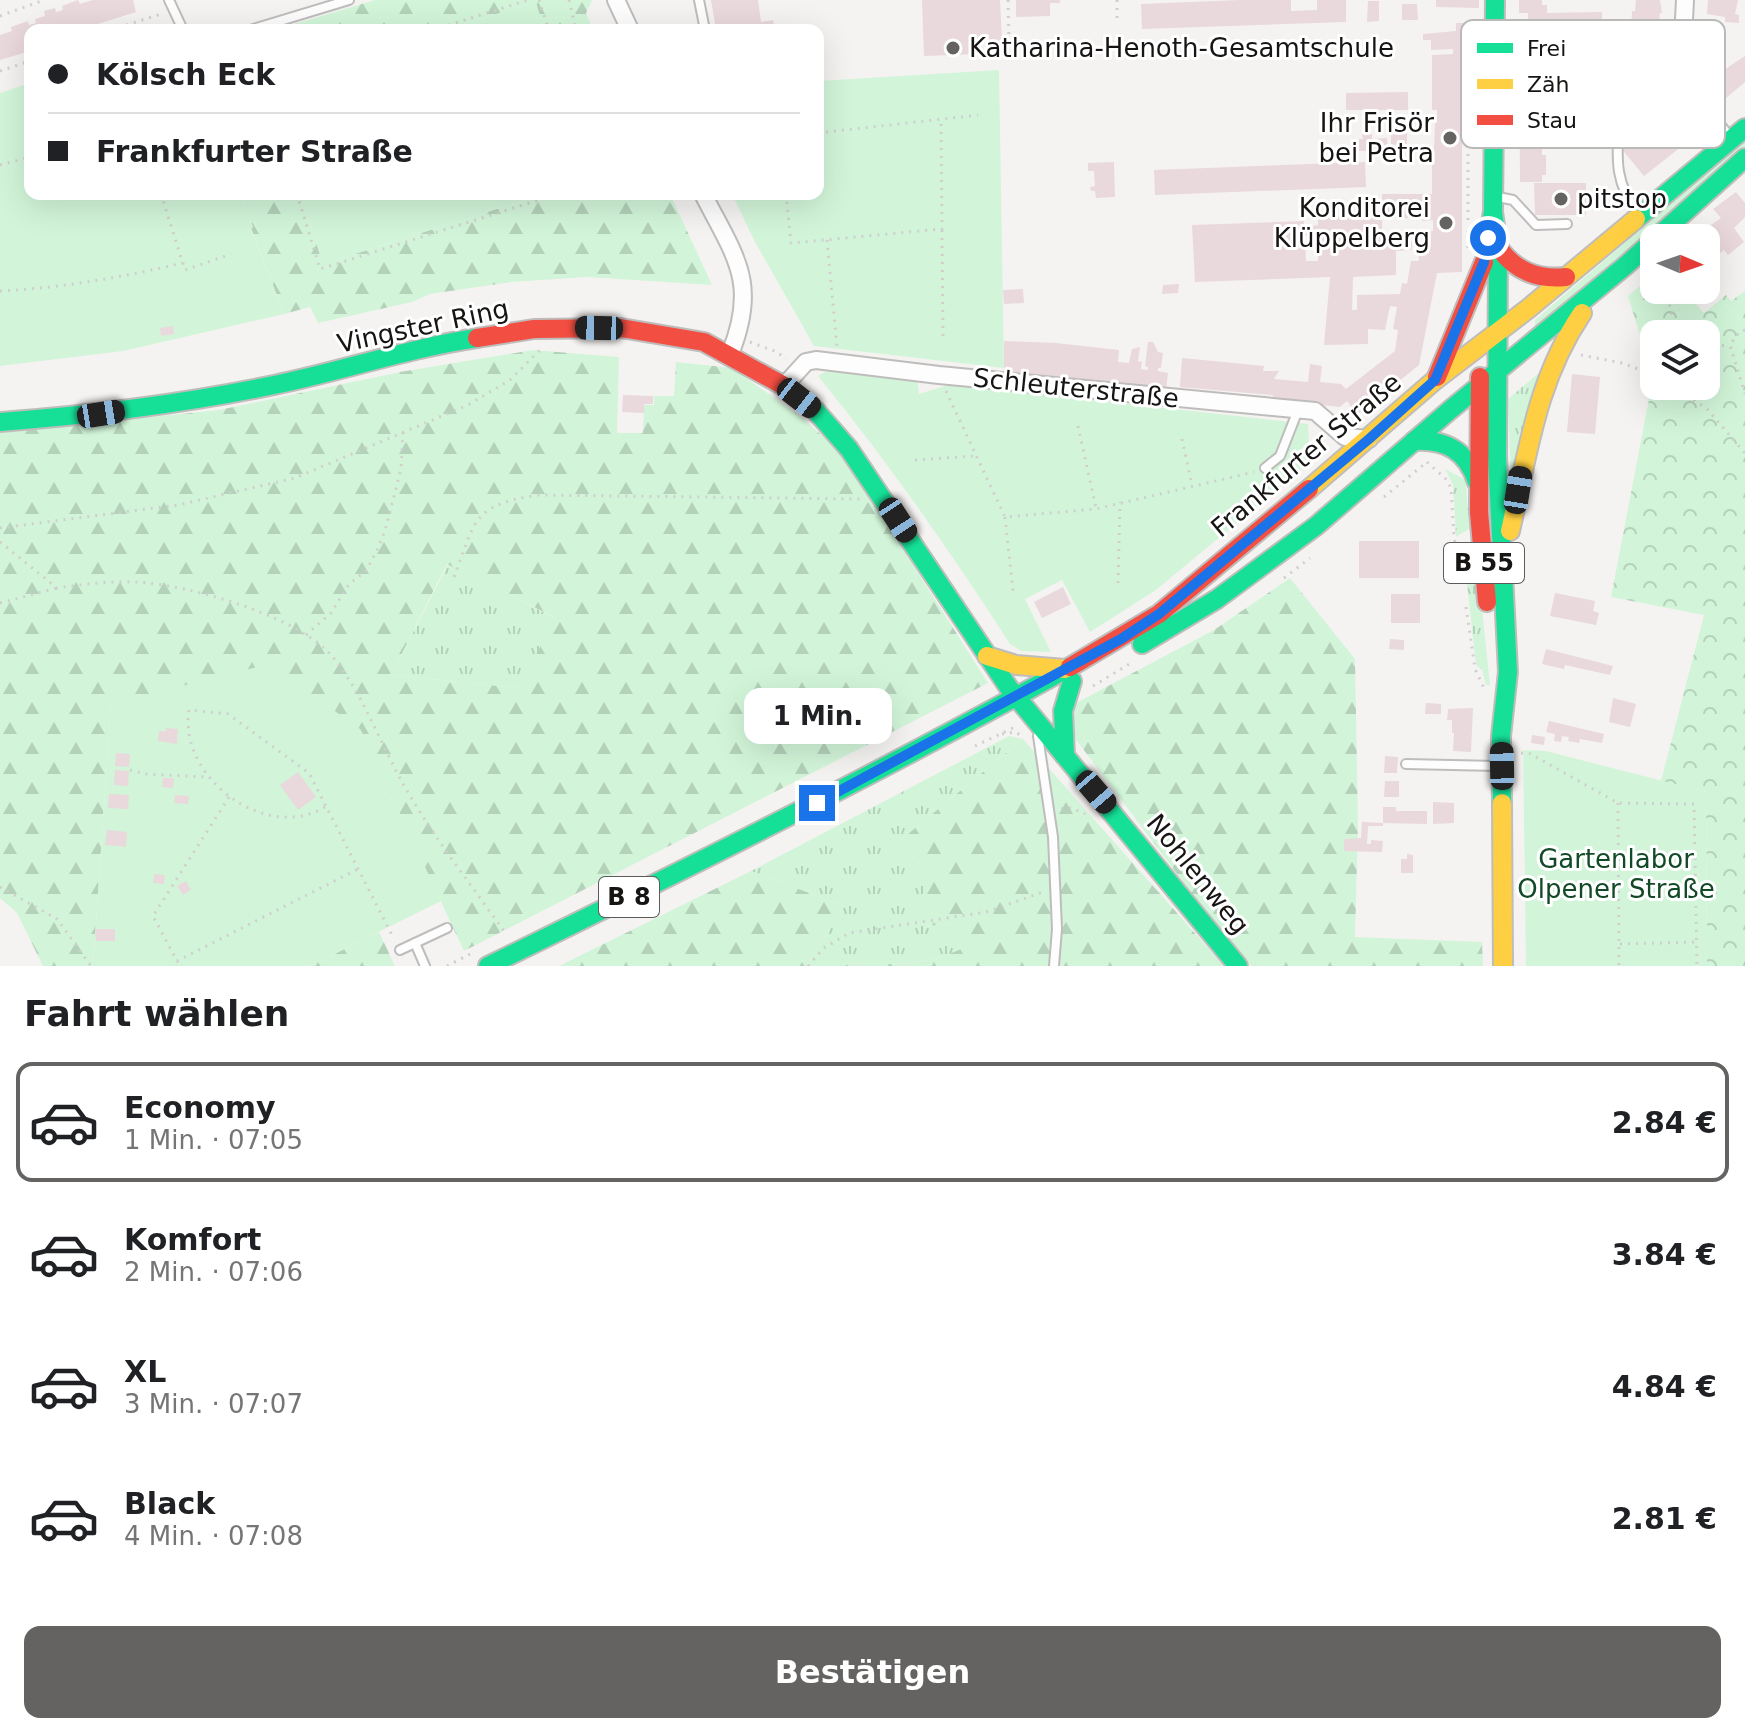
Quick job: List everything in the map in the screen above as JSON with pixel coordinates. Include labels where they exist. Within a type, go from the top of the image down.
[{"type":"main road","name":"B 55","points":[[1495,0],[1495,20]]},
{"type":"main road","name":"Frankfurter Straße","points":[[1725,143],[1745,128]]},
{"type":"main road","name":"B 55","points":[[1494,148],[1493,204],[1498,247],[1497,456],[1508,672],[1501,736]]},
{"type":"main road","name":"Frankfurter Straße","points":[[488,966],[913,754],[979,729],[1024,707],[1159,614],[1435,380],[1566,277],[1720,148]]},
{"type":"main road","name":"Frankfurter Straße","points":[[1069,675],[1121,657],[1217,599],[1316,526],[1625,266],[1745,158]]},
{"type":"main road","name":"B 55","points":[[1493,204],[1475,258],[1481,345],[1478,488],[1491,673],[1501,736],[1503,966]]},
{"type":"main road","points":[[1498,247],[1528,275],[1540,279],[1566,277]]},
{"type":"main road","points":[[1435,380],[1475,258]]},
{"type":"main road","points":[[1502,561],[1532,423],[1552,361],[1580,315],[1625,266]]},
{"type":"main road","name":"Vingster Ring","points":[[0,422],[101,414],[191,400],[275,385],[455,341],[554,327],[621,328],[704,342],[784,386],[815,410],[849,449],[1024,707]]},
{"type":"main road","points":[[1414,441],[1446,442],[1458,449],[1472,466],[1478,488]]},
{"type":"main road","points":[[987,656],[1069,675],[1063,711],[1065,756]]},
{"type":"main road","name":"Nohlenweg","points":[[1024,707],[1238,966]]},
{"type":"street","points":[[616,0],[627,24]]},
{"type":"street","points":[[1684,20],[1685,0]]},
{"type":"street","points":[[1725,137],[1728,141]]},
{"type":"street","points":[[706,200],[736,257],[743,280],[745,299],[730,354]]},
{"type":"street","name":"Schleuterstraße","points":[[784,386],[806,362],[816,360],[939,375],[1315,411],[1345,437],[1369,439]]},
{"type":"lane","points":[[169,0],[180,24]]},
{"type":"lane","points":[[270,24],[349,0]]},
{"type":"lane","points":[[699,0],[704,24]]},
{"type":"lane","points":[[1617,148],[1623,193],[1639,215]]},
{"type":"lane","points":[[1493,204],[1513,200],[1536,225],[1567,224]]},
{"type":"lane","points":[[1265,468],[1280,456],[1298,410]]},
{"type":"lane","points":[[1024,707],[1043,757],[1053,837],[1057,929],[1054,966]]},
{"type":"lane","points":[[1406,764],[1502,766]]},
{"type":"lane","points":[[400,950],[447,928]]},
{"type":"lane","points":[[415,943],[425,966]]},
{"type":"path","points":[[0,16],[44,0]]},
{"type":"path","points":[[452,24],[528,0]]},
{"type":"path","points":[[539,0],[547,24]]},
{"type":"path","points":[[569,0],[575,24]]},
{"type":"path","points":[[1008,0],[1009,42]]},
{"type":"path","points":[[1117,0],[1117,19]]},
{"type":"path","points":[[130,24],[174,10]]},
{"type":"path","points":[[0,71],[24,63]]},
{"type":"path","points":[[824,132],[978,115]]},
{"type":"path","points":[[941,119],[943,338]]},
{"type":"path","points":[[1470,148],[1475,258]]},
{"type":"path","points":[[0,165],[24,159]]},
{"type":"path","points":[[163,200],[185,270],[231,254]]},
{"type":"path","points":[[299,200],[320,269],[539,200]]},
{"type":"path","points":[[787,200],[791,243],[942,229]]},
{"type":"path","points":[[827,240],[838,363]]},
{"type":"path","points":[[0,291],[55,288],[183,263]]},
{"type":"path","points":[[0,528],[178,505],[295,478],[468,405],[510,380],[552,338],[554,327]]},
{"type":"path","points":[[1730,345],[1739,332],[1745,330]]},
{"type":"path","points":[[1720,346],[1730,345]]},
{"type":"path","points":[[1730,345],[1745,394]]},
{"type":"path","points":[[1573,354],[1622,363],[1640,370]]},
{"type":"path","points":[[939,375],[1005,517],[1013,591]]},
{"type":"path","points":[[1694,400],[1707,409],[1745,453]]},
{"type":"path","points":[[1078,426],[1096,509]]},
{"type":"path","points":[[306,635],[331,613],[349,584],[366,571],[377,550],[401,469],[403,432]]},
{"type":"path","points":[[1182,439],[1192,485]]},
{"type":"path","points":[[915,460],[975,456]]},
{"type":"path","points":[[1427,462],[1447,480],[1451,488],[1454,537],[1475,669]]},
{"type":"path","points":[[1005,517],[1096,509],[1265,468]]},
{"type":"path","points":[[454,577],[464,542],[485,510],[514,499],[539,495],[884,500]]},
{"type":"path","points":[[1118,583],[1120,502]]},
{"type":"path","points":[[0,542],[57,588]]},
{"type":"path","points":[[0,603],[85,583],[137,582],[187,590],[254,610],[298,629],[331,655],[338,665],[406,789],[509,938]]},
{"type":"path","points":[[325,807],[307,814],[282,815],[248,807],[229,797],[206,776],[192,741],[189,710],[228,714],[309,773],[400,950]]},
{"type":"path","points":[[995,735],[1015,732],[1025,737],[1043,757]]},
{"type":"path","points":[[1521,753],[1529,753],[1618,803],[1694,804],[1697,966]]},
{"type":"path","points":[[130,770],[146,774],[206,776]]},
{"type":"path","points":[[229,797],[153,916],[177,961],[358,869]]},
{"type":"path","points":[[1618,803],[1619,966]]},
{"type":"path","points":[[808,966],[824,948],[849,933],[986,912],[1024,901],[1055,886]]},
{"type":"path","points":[[0,887],[57,919],[91,966]]},
{"type":"path","points":[[1619,944],[1696,942]]},
{"type":"green space","points":[[375,0],[592,0],[586,13],[591,24],[542,24],[535,2],[465,24],[295,24]]},
{"type":"green space","points":[[535,2],[542,24],[465,24]]},
{"type":"green space","points":[[999,70],[1004,368],[814,346],[735,200],[824,200],[824,81]]},
{"type":"green space","points":[[24,85],[24,200],[242,200],[284,314],[123,351],[0,366],[0,93]]},
{"type":"green space","points":[[1745,140],[1745,147],[1657,224],[1647,224]]},
{"type":"green space","points":[[242,200],[303,200],[323,264],[525,200],[673,200],[712,285],[588,277],[511,282],[430,294],[412,302],[318,323],[310,307],[284,314]]},
{"type":"green space","points":[[303,200],[525,200],[323,264]]},
{"type":"green space","points":[[1640,230],[1640,238],[1535,330],[1535,320]]},
{"type":"green space","points":[[1640,286],[1640,304],[1696,304],[1704,313],[1715,304],[1720,304],[1726,295],[1731,301],[1745,291],[1745,966],[1707,966],[1706,792],[1661,781],[1704,615],[1611,597],[1649,400],[1720,400],[1720,320],[1640,320],[1640,335],[1628,296]]},
{"type":"green space","points":[[533,350],[619,357],[617,433],[643,433],[644,405],[654,405],[654,396],[674,396],[676,362],[732,368],[801,417],[843,454],[988,683],[464,951],[360,729],[111,704],[93,966],[43,966],[17,913],[0,898],[0,433],[219,410],[400,372]],"holes":[[[447,564],[556,618],[518,688],[391,675]]]},
{"type":"green space","points":[[833,367],[917,376],[919,394],[951,384],[1308,424],[1310,462],[1156,590],[1090,632],[1062,580],[1025,599],[1051,652],[1021,651],[1010,644],[918,507],[818,376]]},
{"type":"green space","points":[[1540,372],[1512,507],[1508,399]]},
{"type":"green space","points":[[1445,469],[1466,480],[1469,529],[1456,537],[1453,485]]},
{"type":"green space","points":[[448,564],[557,619],[518,688],[391,675]]},
{"type":"green space","points":[[1465,567],[1478,571],[1490,685],[1486,685],[1482,670],[1476,665]]},
{"type":"green space","points":[[1290,578],[1355,659],[1358,824],[1355,937],[1482,942],[1483,966],[1251,966],[1214,923],[1071,733],[1076,703],[1214,630]]},
{"type":"green space","points":[[269,664],[360,729],[441,901],[310,966],[93,966],[111,704]]},
{"type":"green space","points":[[1009,736],[1023,739],[902,839],[923,871],[923,926],[955,924],[969,946],[911,963],[806,966],[844,906],[751,871]]},
{"type":"green space","points":[[1023,739],[1224,966],[845,966],[850,963],[924,961],[968,946],[955,924],[923,926],[923,871],[902,839]]},
{"type":"green space","name":"Gartenlabor Olpener Straße","points":[[1523,750],[1546,751],[1706,792],[1707,966],[1526,966]]},
{"type":"green space","points":[[751,871],[844,906],[806,966],[559,966]]},
{"type":"green space","points":[[379,932],[395,966],[310,966]]},
{"type":"building","points":[[78,0],[80,4],[93,0],[133,0],[136,12],[98,24],[32,24],[36,23],[35,19],[45,16],[44,11],[55,8],[56,12],[63,10],[62,6]]},
{"type":"building","points":[[711,0],[758,0],[761,22],[773,20],[774,24],[715,24]]},
{"type":"building","points":[[922,0],[1000,0],[1002,42],[979,43],[980,54],[924,56]]},
{"type":"building","points":[[1016,0],[1060,0],[1060,3],[1050,3],[1050,16],[1016,17]]},
{"type":"building","points":[[1291,0],[1291,11],[1317,10],[1317,0],[1346,0],[1346,22],[1142,29],[1141,4]]},
{"type":"building","points":[[1436,0],[1479,0],[1479,8],[1436,7]]},
{"type":"building","points":[[1519,0],[1542,0],[1542,5],[1547,5],[1547,13],[1602,12],[1602,20],[1528,20],[1528,13],[1519,13]]},
{"type":"building","points":[[1636,0],[1660,0],[1662,13],[1659,20],[1632,20],[1632,11],[1635,11]]},
{"type":"building","points":[[1708,0],[1738,0],[1735,14],[1739,15],[1739,23],[1725,22],[1725,17],[1707,14]]},
{"type":"building","points":[[1368,1],[1379,1],[1379,21],[1367,22]]},
{"type":"building","points":[[1402,4],[1417,4],[1418,20],[1402,20]]},
{"type":"building","points":[[28,21],[29,24],[24,24],[24,53],[0,60],[0,35]]},
{"type":"building","points":[[1456,23],[1461,23],[1462,272],[1437,273],[1419,365],[1357,415],[1347,401],[1340,407],[1272,400],[1273,395],[1180,387],[1182,358],[1264,366],[1263,371],[1279,371],[1274,379],[1308,382],[1310,364],[1322,366],[1320,382],[1341,384],[1346,389],[1395,351],[1398,330],[1393,329],[1397,307],[1390,306],[1385,330],[1368,329],[1368,344],[1324,345],[1330,277],[1195,282],[1192,225],[1304,221],[1304,227],[1318,225],[1318,217],[1350,217],[1350,211],[1382,211],[1382,194],[1432,194],[1432,148],[1437,110],[1432,110],[1432,55],[1453,54],[1453,49],[1431,50],[1431,40],[1423,40],[1423,34],[1456,31]],"holes":[[[1410,210],[1422,210],[1422,221],[1433,220],[1433,231],[1426,231],[1426,250],[1418,250],[1419,261],[1411,261],[1407,284],[1402,283],[1400,294],[1357,295],[1357,310],[1352,310],[1353,277],[1396,275],[1396,251],[1412,250],[1412,241],[1382,242],[1382,218],[1410,218]],[[1318,233],[1318,261],[1306,261],[1305,236]]]},
{"type":"building","points":[[1745,56],[1745,82],[1726,98],[1725,97],[1725,69]]},
{"type":"building","points":[[1408,92],[1408,110],[1346,110],[1346,93]]},
{"type":"building","points":[[1391,132],[1407,132],[1407,149],[1391,150]]},
{"type":"building","points":[[1362,134],[1372,134],[1372,139],[1387,138],[1388,150],[1359,151]]},
{"type":"building","points":[[1520,148],[1542,148],[1542,155],[1546,155],[1546,175],[1542,175],[1542,182],[1520,182]]},
{"type":"building","points":[[1621,148],[1680,148],[1644,176]]},
{"type":"building","points":[[1114,162],[1115,197],[1096,198],[1095,191],[1091,191],[1090,187],[1095,186],[1094,171],[1088,171],[1088,163]]},
{"type":"building","points":[[1365,162],[1366,187],[1155,195],[1154,170]]},
{"type":"building","name":"pitstop","points":[[1534,183],[1586,183],[1586,215],[1535,215]]},
{"type":"building","points":[[1736,192],[1745,203],[1745,217],[1734,228],[1744,242],[1728,255],[1724,250],[1720,253],[1720,224],[1713,224],[1721,218],[1713,209]]},
{"type":"building","points":[[1179,284],[1178,293],[1162,294],[1163,285]]},
{"type":"building","points":[[1023,289],[1024,303],[1004,304],[1003,290]]},
{"type":"building","points":[[173,326],[174,334],[161,336],[160,328]]},
{"type":"building","points":[[1004,341],[1119,350],[1118,362],[1129,363],[1132,349],[1140,347],[1138,361],[1142,362],[1141,369],[1148,370],[1145,366],[1148,342],[1153,342],[1158,352],[1163,353],[1158,371],[1168,373],[1166,390],[1004,372]]},
{"type":"building","points":[[1572,374],[1600,377],[1595,434],[1567,432]]},
{"type":"building","points":[[623,395],[653,396],[653,404],[644,404],[644,413],[622,412]]},
{"type":"building","points":[[1359,541],[1419,541],[1419,578],[1359,578]]},
{"type":"building","points":[[1063,587],[1071,604],[1042,618],[1034,602]]},
{"type":"building","points":[[1555,593],[1595,601],[1593,611],[1599,613],[1596,625],[1550,616]]},
{"type":"building","points":[[1391,594],[1420,594],[1420,623],[1391,623]]},
{"type":"building","points":[[1390,639],[1404,640],[1404,650],[1389,649]]},
{"type":"building","points":[[1546,649],[1613,666],[1610,675],[1565,665],[1564,669],[1542,664]]},
{"type":"building","points":[[1613,698],[1636,704],[1630,727],[1609,722]]},
{"type":"building","points":[[1426,703],[1441,704],[1441,714],[1425,714]]},
{"type":"building","points":[[1473,708],[1471,752],[1453,751],[1454,733],[1452,720],[1447,720],[1448,709]]},
{"type":"building","points":[[1549,721],[1604,734],[1602,743],[1580,739],[1579,743],[1562,736],[1561,742],[1554,741],[1555,734],[1546,732]]},
{"type":"building","points":[[166,728],[178,729],[177,744],[158,741],[159,731],[166,731]]},
{"type":"building","points":[[1532,735],[1545,737],[1544,745],[1531,743]]},
{"type":"building","points":[[116,753],[130,754],[129,767],[115,766]]},
{"type":"building","points":[[1385,756],[1398,757],[1397,773],[1384,773]]},
{"type":"building","points":[[115,770],[129,771],[128,786],[114,785]]},
{"type":"building","points":[[298,772],[316,797],[298,810],[280,785]]},
{"type":"building","points":[[163,778],[174,778],[173,788],[162,787]]},
{"type":"building","points":[[1385,781],[1399,781],[1399,797],[1384,797]]},
{"type":"building","points":[[109,794],[129,795],[128,809],[108,808]]},
{"type":"building","points":[[175,795],[189,796],[188,804],[174,803]]},
{"type":"building","points":[[1433,802],[1454,803],[1454,823],[1433,824]]},
{"type":"building","points":[[1383,807],[1396,807],[1396,811],[1427,811],[1427,824],[1383,823]]},
{"type":"building","points":[[1362,822],[1383,823],[1383,826],[1368,826],[1367,844],[1371,844],[1371,840],[1383,841],[1382,852],[1344,851],[1344,839],[1361,838]]},
{"type":"building","points":[[107,830],[127,832],[126,847],[105,845]]},
{"type":"building","points":[[1407,854],[1413,855],[1413,873],[1401,873],[1401,859],[1407,859]]},
{"type":"building","points":[[154,874],[165,875],[164,884],[153,883]]},
{"type":"building","points":[[186,881],[191,890],[183,895],[177,886]]},
{"type":"building","points":[[95,929],[115,929],[115,941],[96,941]]},
{"type":"traffic: fast","points":[[1495,0],[1495,20]]},
{"type":"traffic: fast","points":[[1725,145],[1745,128]]},
{"type":"traffic: fast","points":[[1490,227],[1494,148]]},
{"type":"traffic: fast","points":[[1636,219],[1721,148]]},
{"type":"traffic: fast","points":[[1142,644],[1217,599],[1316,526],[1450,410],[1625,266],[1745,158]]},
{"type":"traffic: fast","points":[[1493,212],[1498,247],[1497,456],[1508,672],[1501,736],[1502,803]]},
{"type":"traffic: fast","points":[[0,422],[206,398],[477,338]]},
{"type":"traffic: fast","points":[[786,387],[815,410],[849,449],[1009,688],[1238,966]]},
{"type":"traffic: fast","points":[[1414,441],[1436,442],[1454,449],[1467,462],[1477,482]]},
{"type":"traffic: fast","points":[[488,966],[781,820],[1070,667]]},
{"type":"traffic: fast","points":[[1065,756],[1063,711],[1072,681]]},
{"type":"traffic: slow","points":[[1309,489],[1435,380],[1529,308],[1636,219]]},
{"type":"traffic: slow","points":[[1510,531],[1544,391],[1566,339],[1582,313]]},
{"type":"traffic: slow","points":[[987,656],[1016,665],[1065,669]]},
{"type":"traffic: slow","points":[[1502,803],[1503,966]]},
{"type":"traffic: jam","points":[[1498,247],[1519,268],[1528,272],[1546,277],[1566,277]]},
{"type":"traffic: jam","points":[[1437,377],[1484,262]]},
{"type":"traffic: jam","points":[[477,338],[534,329],[621,328],[704,342],[786,387]]},
{"type":"traffic: jam","points":[[1480,377],[1479,512],[1487,602]]},
{"type":"traffic: jam","points":[[1070,667],[1159,614],[1309,489]]},
{"type":"place","name":"Katharina-Henoth-Gesamtschule","points":[[953,48]]},
{"type":"place","name":"Ihr Frisör bei Petra","points":[[1450,138]]},
{"type":"place","name":"pitstop","points":[[1561,199]]},
{"type":"place","name":"Konditorei Klüppelberg","points":[[1446,223]]},
{"type":"route","points":[[817,803],[913,754],[1121,639],[1159,614],[1369,439],[1435,380],[1484,262],[1488,238]]}]
